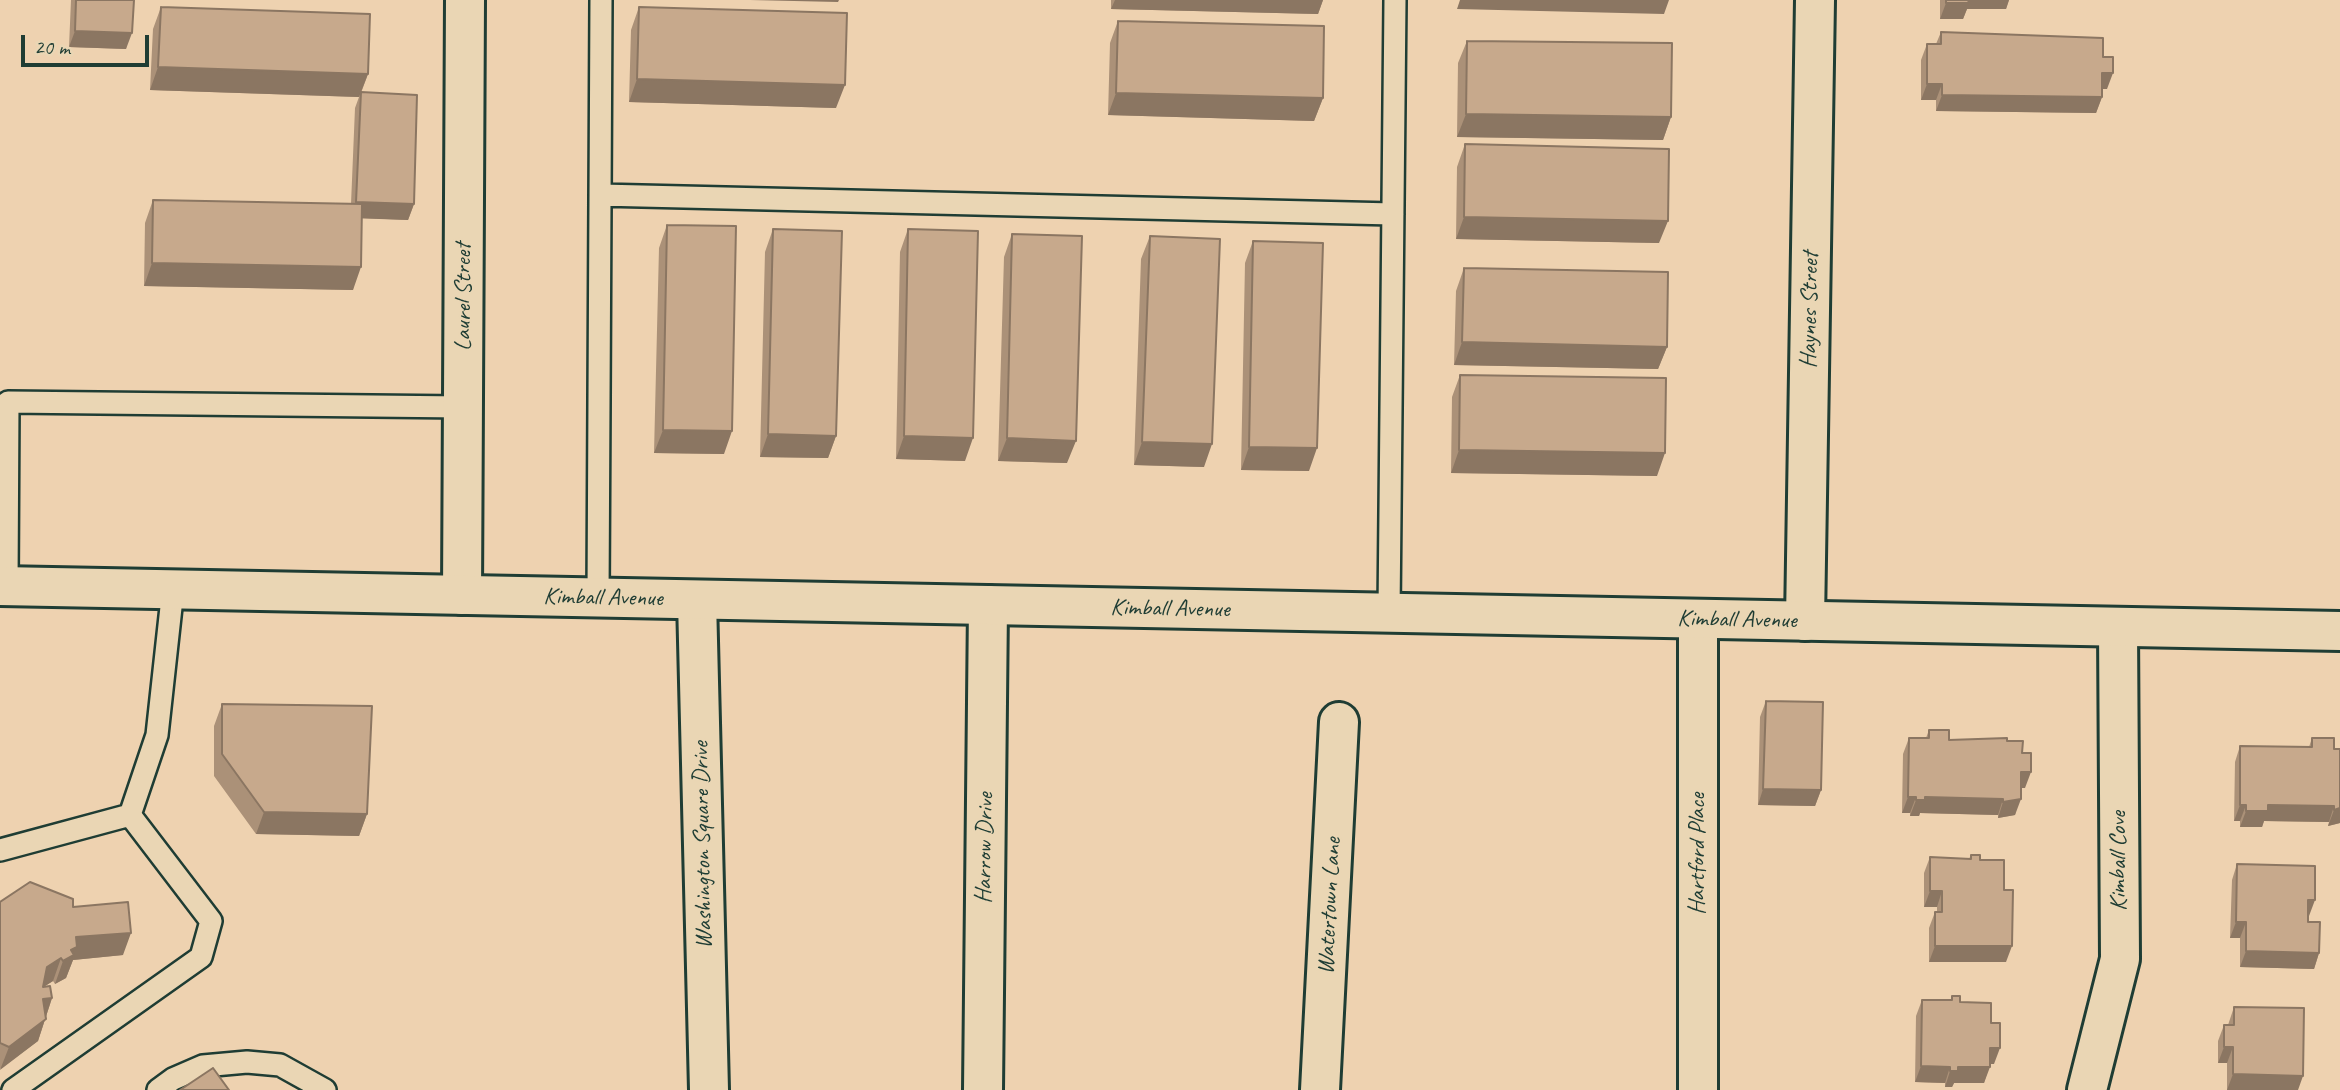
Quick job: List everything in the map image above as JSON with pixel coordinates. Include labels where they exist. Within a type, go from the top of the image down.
[{"type":"street","name":"Laurel Street","points":[[462,595],[464,0]]},
{"type":"street","name":"Haynes Street","points":[[1805,621],[1815,0]]},
{"type":"street","name":"Kimball Avenue","points":[[3,586],[2340,631]]},
{"type":"street","name":"Washington Square Drive","points":[[697,600],[709,1090]]},
{"type":"street","name":"Harrow Drive","points":[[983,1090],[988,605]]},
{"type":"street","name":"Hartford Place","points":[[1698,619],[1698,1090]]},
{"type":"street","name":"Kimball Cove","points":[[2087,1090],[2119,959],[2118,627]]},
{"type":"street","name":"Watertown Lane","points":[[1320,1090],[1339,722]]},
{"type":"lane","points":[[598,597],[601,0]]},
{"type":"lane","points":[[1389,613],[1395,0]]},
{"type":"lane","points":[[600,195],[1393,214]]},
{"type":"lane","points":[[3,586],[4,439],[8,402],[463,407]]},
{"type":"lane","points":[[131,815],[157,735],[173,589]]},
{"type":"lane","points":[[0,850],[131,815]]},
{"type":"lane","points":[[13,1090],[201,957],[211,921],[131,815]]},
{"type":"lane","points":[[158,1090],[173,1079],[203,1066],[247,1062],[280,1065],[299,1073],[325,1090]]},
{"type":"building","points":[[76,0],[134,0],[132,33],[75,31]]},
{"type":"building","points":[[1946,0],[1969,0],[1968,3],[1946,3]]},
{"type":"building","points":[[161,7],[370,14],[368,74],[158,67]]},
{"type":"building","points":[[639,7],[847,13],[845,85],[637,79]]},
{"type":"building","points":[[1118,21],[1324,26],[1323,98],[1116,93]]},
{"type":"building","points":[[1941,32],[2103,38],[2103,57],[2113,57],[2113,73],[2102,73],[2102,97],[1942,95],[1942,84],[1927,84],[1927,44],[1941,44]]},
{"type":"building","points":[[1467,41],[1672,43],[1671,117],[1466,114]]},
{"type":"building","points":[[361,92],[417,95],[414,204],[356,202]]},
{"type":"building","points":[[1465,144],[1669,149],[1668,221],[1464,217]]},
{"type":"building","points":[[153,200],[362,204],[361,267],[152,263]]},
{"type":"building","points":[[667,225],[736,226],[732,431],[663,430]]},
{"type":"building","points":[[773,229],[842,231],[836,436],[768,434]]},
{"type":"building","points":[[908,229],[978,231],[973,438],[904,436]]},
{"type":"building","points":[[1012,234],[1082,236],[1076,441],[1007,438]]},
{"type":"building","points":[[1150,236],[1220,239],[1212,444],[1142,442]]},
{"type":"building","points":[[1253,241],[1323,243],[1317,448],[1249,447]]},
{"type":"building","points":[[1464,268],[1668,272],[1667,347],[1462,342]]},
{"type":"building","points":[[1460,375],[1666,378],[1665,453],[1459,450]]},
{"type":"building","points":[[1766,701],[1823,702],[1821,790],[1763,789]]},
{"type":"building","points":[[222,704],[372,706],[367,814],[264,812],[222,754]]},
{"type":"building","points":[[1929,730],[1949,730],[1949,740],[2007,738],[2007,741],[2023,741],[2022,753],[2031,753],[2031,772],[2021,772],[2021,799],[2003,802],[2003,799],[1925,797],[1925,800],[1916,800],[1916,797],[1908,797],[1909,738],[1929,738]]},
{"type":"building","points":[[2312,738],[2334,738],[2334,749],[2340,749],[2340,808],[2334,810],[2334,806],[2268,805],[2268,811],[2246,811],[2246,805],[2240,805],[2240,746],[2312,747]]},
{"type":"building","points":[[1971,855],[1980,855],[1980,860],[2004,860],[2004,890],[2013,890],[2012,946],[1935,946],[1935,912],[1942,912],[1942,891],[1930,891],[1930,857],[1971,859]]},
{"type":"building","points":[[2237,864],[2315,866],[2315,900],[2308,900],[2308,922],[2320,922],[2319,953],[2246,951],[2246,922],[2236,922]]},
{"type":"building","points":[[30,882],[73,899],[73,907],[128,902],[131,933],[76,937],[77,947],[71,950],[74,955],[63,961],[61,958],[47,967],[43,987],[50,986],[52,998],[43,999],[46,1019],[9,1047],[0,1043],[0,902]]},
{"type":"building","points":[[1952,996],[1960,996],[1960,1002],[1991,1003],[1991,1023],[2000,1023],[2000,1048],[1990,1048],[1990,1067],[1958,1067],[1958,1071],[1950,1071],[1950,1067],[1921,1066],[1922,1000],[1952,1000]]},
{"type":"building","points":[[2234,1007],[2304,1008],[2303,1076],[2233,1074],[2233,1047],[2224,1047],[2224,1025],[2234,1025]]},
{"type":"building","points":[[213,1068],[229,1090],[180,1090]]}]
